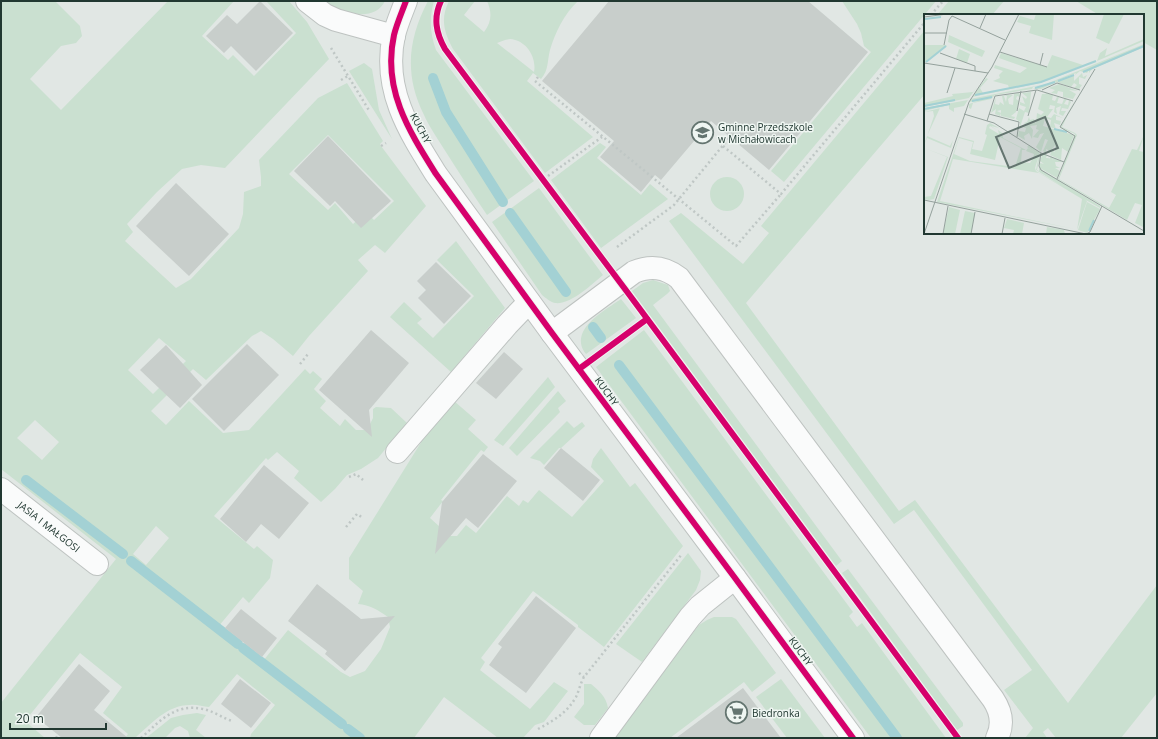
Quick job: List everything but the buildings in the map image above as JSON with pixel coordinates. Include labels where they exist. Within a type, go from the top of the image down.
[{"type":"street","points":[[308,1],[325,15],[336,20],[394,36]]},
{"type":"street","name":"KUCHY","points":[[406,1],[394,36],[391,69],[393,87],[399,108],[420,148],[436,174],[552,333],[853,738]]},
{"type":"street","points":[[552,333],[634,272],[650,267],[662,268],[672,272],[679,278],[993,699],[1000,712],[1001,722],[998,738]]},
{"type":"street","points":[[397,452],[507,325],[530,302]]},
{"type":"street","name":"JASIA I MAŁGOSI","points":[[1,489],[97,564]]},
{"type":"street","points":[[601,738],[694,612],[735,578]]},
{"type":"path","points":[[932,14],[942,1]]},
{"type":"path","points":[[538,77],[534,81],[736,246],[924,23]]},
{"type":"path","points":[[329,45],[372,115]]},
{"type":"path","points":[[341,80],[348,76]]},
{"type":"path","points":[[612,251],[674,205],[734,132]]},
{"type":"path","points":[[548,176],[602,137]]},
{"type":"path","points":[[723,146],[781,194]]},
{"type":"path","points":[[300,364],[308,354]]},
{"type":"path","points":[[349,477],[356,474],[363,480]]},
{"type":"path","points":[[346,527],[357,514],[363,518]]},
{"type":"path","points":[[538,729],[558,718],[576,697],[584,677],[683,553]]},
{"type":"path","points":[[579,673],[584,677]]},
{"type":"path","points":[[140,738],[171,713],[183,709],[204,709],[232,721]]},
{"type":"path","points":[[558,718],[560,724]]},
{"type":"green space","points":[[1,1],[55,1],[80,26],[82,36],[76,43],[61,46],[30,79],[61,110],[168,1],[234,1],[202,36],[228,60],[233,55],[254,76],[296,33],[266,1],[289,1],[307,22],[329,59],[225,168],[201,165],[182,169],[157,192],[127,224],[133,232],[125,241],[176,288],[191,279],[239,228],[243,214],[244,192],[261,186],[259,160],[318,98],[347,83],[383,141],[380,144],[381,146],[426,206],[385,253],[375,245],[358,260],[368,271],[309,336],[293,356],[261,331],[252,336],[206,380],[193,369],[151,411],[166,425],[189,401],[223,433],[249,430],[305,369],[310,374],[313,371],[322,379],[314,389],[326,401],[320,408],[340,426],[345,419],[356,430],[367,430],[373,418],[373,409],[376,407],[391,408],[407,423],[378,458],[361,469],[347,475],[321,502],[294,478],[299,471],[277,452],[268,460],[266,458],[214,516],[254,549],[257,546],[273,560],[270,578],[249,603],[243,597],[218,627],[263,661],[288,630],[341,672],[350,677],[365,671],[381,649],[390,627],[388,617],[374,608],[358,604],[363,591],[349,579],[349,558],[430,428],[454,401],[476,420],[468,429],[488,447],[484,452],[481,450],[441,500],[443,501],[430,518],[450,536],[457,536],[466,525],[476,533],[507,496],[519,506],[523,500],[528,503],[539,490],[572,517],[604,481],[591,467],[593,459],[601,448],[630,487],[635,483],[683,546],[604,647],[533,591],[481,658],[485,662],[480,670],[530,709],[554,682],[568,691],[544,722],[535,725],[523,738],[498,738],[444,697],[414,738],[250,738],[251,734],[275,705],[237,674],[209,707],[192,705],[174,708],[153,721],[135,738],[125,738],[128,734],[103,713],[122,687],[80,653],[25,721],[45,738],[1,738],[1,703],[116,559],[1,469]],"holes":[[[328,135],[394,201],[374,220],[366,212],[353,224],[335,203],[328,210],[289,174]],[[159,338],[186,361],[153,394],[128,370]],[[35,420],[59,442],[42,460],[17,438]],[[156,526],[169,538],[146,565],[133,554]]]},
{"type":"green space","points":[[323,1],[385,1],[380,8],[373,12],[356,14],[337,9]]},
{"type":"green space","points":[[428,1],[434,1],[431,14],[431,26],[432,38],[436,50],[534,181],[487,215],[431,128],[424,115],[413,86],[411,57],[413,43],[421,15]]},
{"type":"green space","points":[[449,1],[475,1],[464,15],[484,32],[490,21],[490,9],[487,1],[578,1],[568,12],[557,30],[550,50],[547,69],[544,76],[541,79],[533,73],[527,81],[593,137],[545,173],[453,49],[445,31],[444,20]],"holes":[[[510,39],[521,42],[532,55],[534,61],[534,72],[497,43]]]},
{"type":"green space","points":[[842,1],[936,1],[784,182],[771,171],[871,52],[864,46],[857,24]]},
{"type":"green space","points":[[949,1],[1004,1],[993,14],[938,14]]},
{"type":"green space","points":[[1076,1],[1157,1],[1157,50],[1144,43],[1144,14],[1097,14]]},
{"type":"green space","points":[[924,31],[924,95],[746,303],[899,511],[915,500],[1068,703],[1157,585],[1157,693],[1121,738],[1056,738],[1048,728],[1043,732],[1047,738],[1025,738],[1033,728],[1004,690],[1032,670],[914,510],[894,524],[669,221],[681,213],[743,264],[769,233],[761,226]]},
{"type":"green space","points":[[364,63],[372,69],[379,110],[392,139],[349,71]]},
{"type":"green space","points":[[600,143],[606,147],[597,158],[641,195],[650,184],[668,199],[601,248],[551,180]]},
{"type":"green space","points":[[724,177],[730,177],[734,178],[741,184],[744,194],[743,201],[737,208],[730,211],[724,211],[720,210],[713,204],[710,197],[710,191],[711,187],[717,180]]},
{"type":"green space","points":[[539,188],[603,275],[581,293],[568,301],[561,303],[555,303],[542,295],[492,222]]},
{"type":"green space","points":[[456,241],[505,308],[451,372],[390,317],[404,302],[422,319],[417,323],[433,338],[474,296],[437,260]]},
{"type":"green space","points":[[653,280],[668,285],[670,291],[653,305],[842,561],[836,566],[632,291],[643,283]]},
{"type":"green space","points":[[621,299],[636,318],[586,354],[582,345],[581,337],[585,329],[598,315]]},
{"type":"green space","points":[[644,330],[853,612],[849,616],[857,627],[862,623],[946,738],[871,738],[596,367]]},
{"type":"green space","points":[[548,377],[555,387],[503,446],[494,440]]},
{"type":"green space","points":[[558,391],[566,401],[558,408],[560,412],[517,456],[509,448]]},
{"type":"green space","points":[[567,421],[574,428],[582,422],[585,426],[561,448],[559,448],[544,465],[540,461],[530,458]]},
{"type":"green space","points":[[688,553],[701,571],[700,580],[696,590],[642,662],[616,644]]},
{"type":"green space","points":[[848,569],[963,723],[963,726],[957,730],[842,573]]},
{"type":"green space","points":[[714,617],[732,617],[736,619],[776,673],[752,692],[744,682],[670,738],[614,738],[699,625]]},
{"type":"green space","points":[[781,679],[825,738],[787,738],[756,697]]},
{"type":"green space","points":[[584,684],[591,684],[606,700],[608,708],[595,725],[584,725],[574,717],[584,704]]},
{"type":"green space","points":[[197,713],[206,715],[196,730],[206,738],[190,738],[188,731],[180,726],[175,728],[165,738],[146,738],[171,718]]},
{"type":"waterway","points":[[433,78],[446,112],[503,202]]},
{"type":"waterway","points":[[510,213],[566,292]]},
{"type":"waterway","points":[[593,327],[601,338]]},
{"type":"waterway","points":[[619,365],[897,738]]},
{"type":"waterway","points":[[26,480],[123,554]]},
{"type":"waterway","points":[[131,561],[238,644]]},
{"type":"waterway","points":[[243,648],[342,724]]},
{"type":"waterway","points":[[348,729],[360,738]]},
{"type":"cycle path","points":[[406,1],[394,35],[391,55],[392,73],[400,109],[416,142],[436,174],[552,333],[853,738]]},
{"type":"cycle path","points":[[441,1],[436,19],[439,37],[445,49],[958,738]]},
{"type":"cycle path","points":[[579,369],[647,319]]},
{"type":"place","name":"Gminne Przedszkole w Michałowicach","points":[[703,133]]},
{"type":"place","name":"Biedronka","points":[[736,713]]}]
